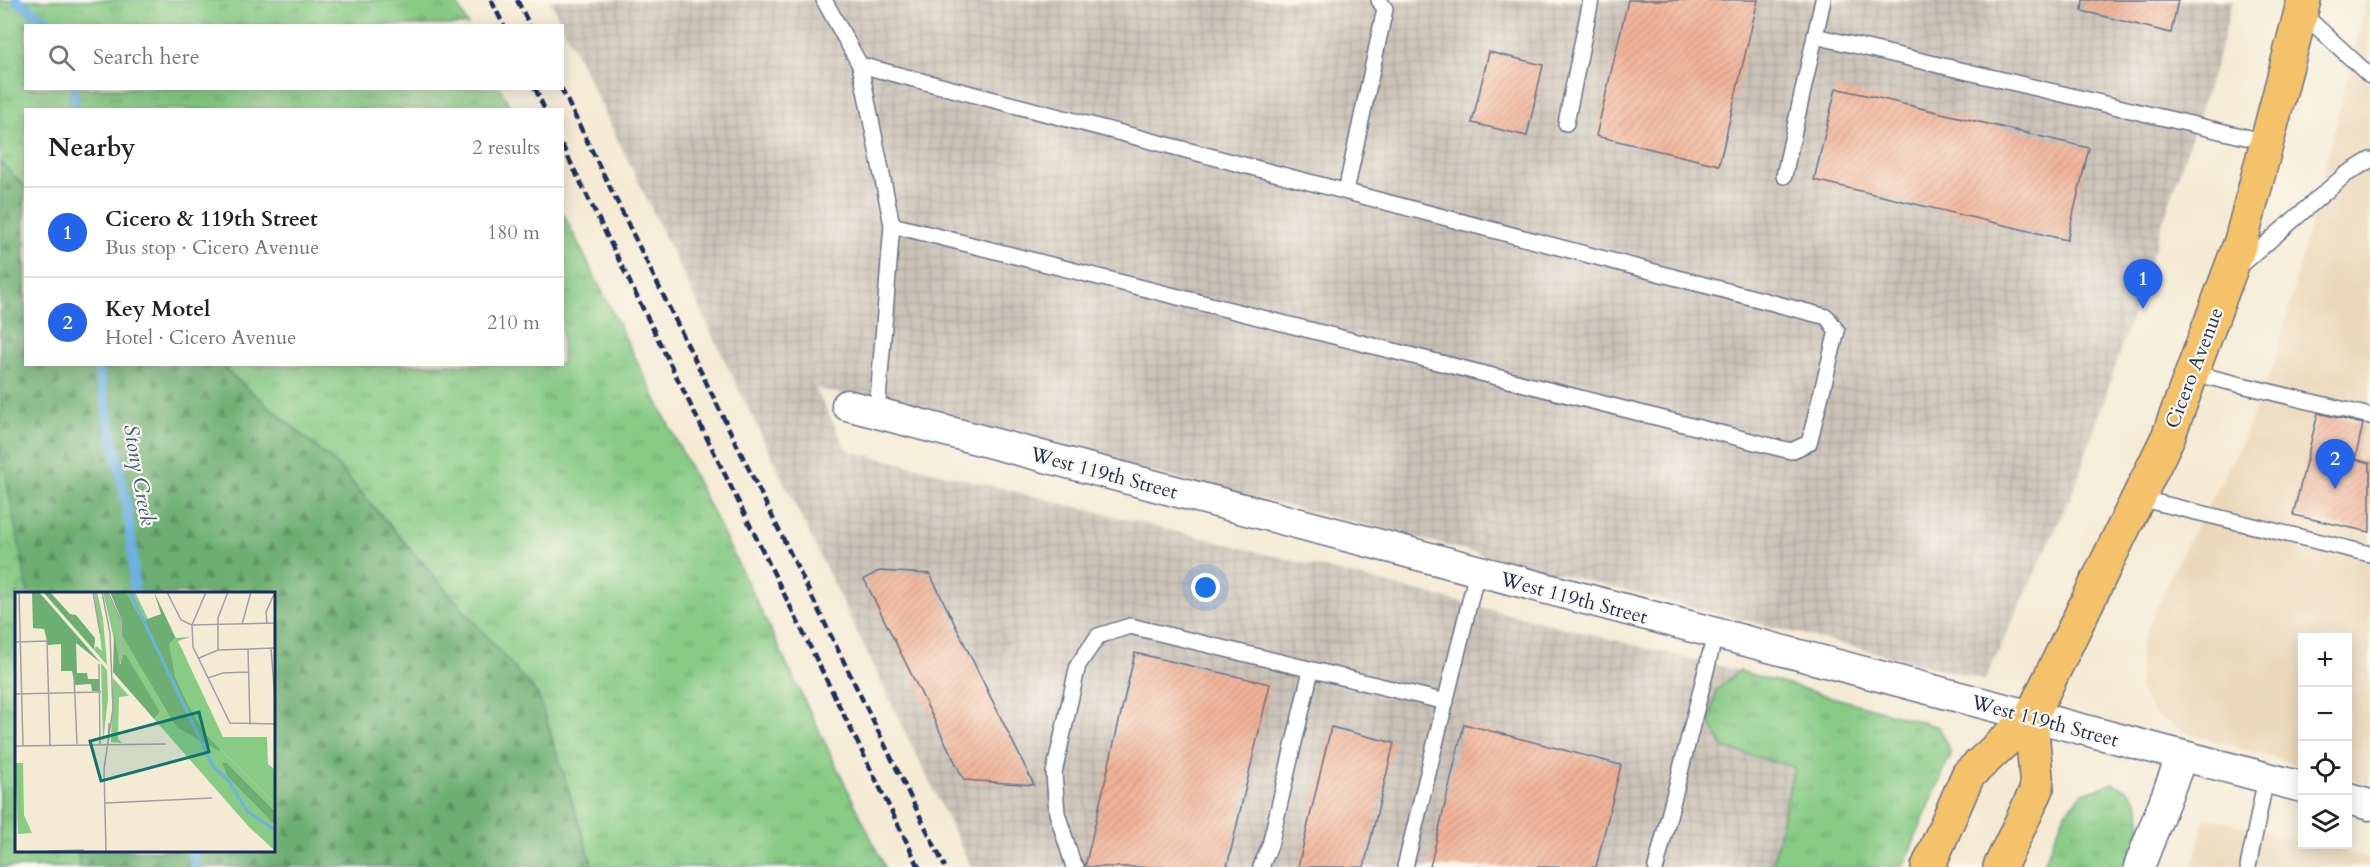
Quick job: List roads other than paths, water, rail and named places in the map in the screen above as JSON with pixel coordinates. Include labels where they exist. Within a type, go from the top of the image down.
[{"type":"main road","name":"Cicero Avenue","points":[[1928,867],[1968,775],[2031,717],[2171,431],[2241,241],[2303,6]]},
{"type":"main road","points":[[2000,867],[2037,789],[2031,717]]},
{"type":"street","name":"West 119th Street","points":[[847,405],[1715,635],[2298,786]]},
{"type":"street","points":[[2139,867],[2182,756]]},
{"type":"street","points":[[2352,800],[2370,805]]},
{"type":"lane","points":[[824,0],[860,65],[892,225],[877,413]]},
{"type":"lane","points":[[1346,191],[1385,9],[1379,0]]},
{"type":"lane","points":[[1566,123],[1591,0]]},
{"type":"lane","points":[[1784,176],[1823,0]]},
{"type":"lane","points":[[2303,6],[2370,76]]},
{"type":"lane","points":[[1815,36],[2267,142]]},
{"type":"lane","points":[[860,65],[1827,317],[1837,331],[1809,443],[1791,451],[892,225]]},
{"type":"lane","points":[[2228,277],[2345,175],[2370,160]]},
{"type":"lane","points":[[2192,373],[2370,416]]},
{"type":"lane","points":[[2138,498],[2370,554]]},
{"type":"lane","points":[[1405,867],[1477,572]]},
{"type":"lane","points":[[1076,867],[1073,864],[1057,813],[1054,773],[1078,664],[1098,636],[1130,626],[1446,702]]},
{"type":"lane","points":[[1656,867],[1715,635]]},
{"type":"lane","points":[[1261,867],[1270,845],[1311,670]]},
{"type":"lane","points":[[2248,867],[2266,777]]},
{"type":"waterway","name":"Stony Creek","points":[[16,0],[51,24]]},
{"type":"waterway","name":"Stony Creek","points":[[74,90],[74,108]]},
{"type":"waterway","name":"Stony Creek","points":[[97,366],[127,507],[134,592]]},
{"type":"waterway","name":"Stony Creek","points":[[192,852],[196,867]]},
{"type":"railway","points":[[491,0],[503,24]]},
{"type":"railway","points":[[517,0],[529,24]]},
{"type":"railway","points":[[536,90],[544,108]]},
{"type":"railway","points":[[562,90],[945,867]]},
{"type":"railway","points":[[564,149],[919,867]]},
{"type":"place","name":"Cicero & 119th Street","points":[[2143,309]]},
{"type":"place","name":"Key Motel","points":[[2335,489]]}]
